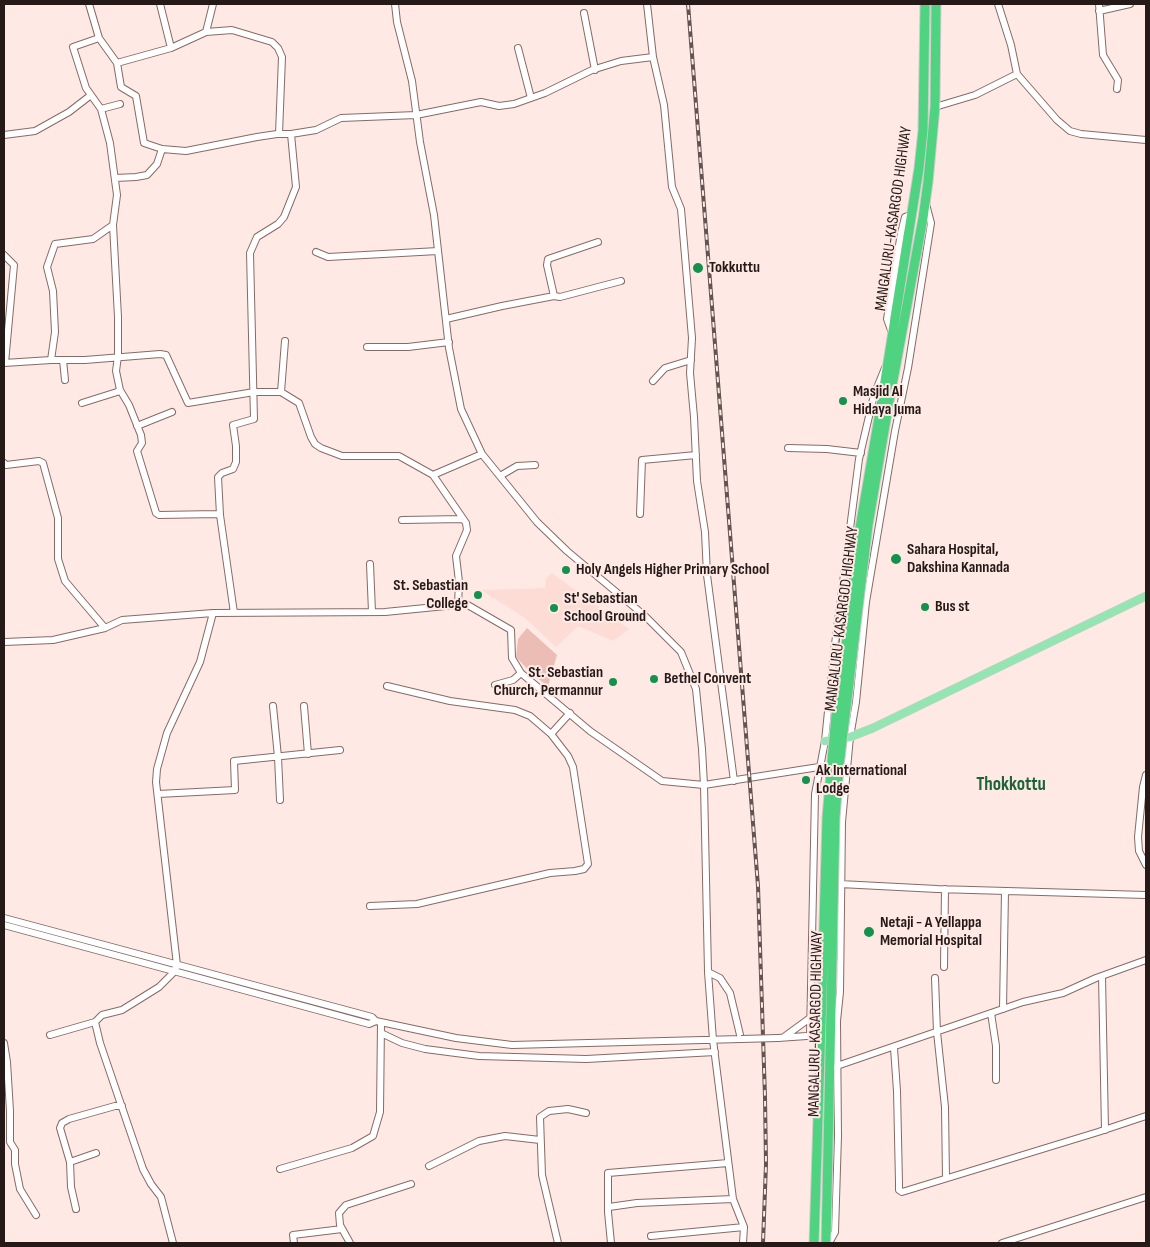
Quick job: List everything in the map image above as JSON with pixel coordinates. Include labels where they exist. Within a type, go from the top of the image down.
[{"type":"highway","name":"MANGALURU-KASARGOD HIGHWAY","points":[[885,401],[887,365],[913,214],[923,130],[925,4]]},
{"type":"highway","name":"MANGALURU-KASARGOD HIGHWAY","points":[[828,1243],[834,1067],[830,1033],[827,961],[827,817],[836,716],[860,528],[923,218],[935,106],[936,4]]},
{"type":"highway","name":"MANGALURU-KASARGOD HIGHWAY","points":[[814,1243],[821,1035],[827,961]]},
{"type":"main road","points":[[824,741],[850,737],[873,728],[1146,596]]},
{"type":"street","points":[[89,4],[99,38],[117,63],[120,87],[136,96],[144,144],[162,150],[186,151],[279,134],[316,130],[341,118],[416,115],[481,102],[499,106],[514,104],[621,61],[653,58]]},
{"type":"street","points":[[160,4],[172,48]]},
{"type":"street","points":[[206,32],[213,4]]},
{"type":"street","points":[[395,4],[397,22],[412,81],[420,142],[434,215],[449,342],[461,409],[482,454],[537,522],[566,551],[646,616],[681,652],[696,690],[704,784],[708,972],[713,1040],[733,1199],[744,1227],[743,1243]]},
{"type":"street","points":[[647,4],[653,58],[664,105],[672,186],[681,209],[692,338],[690,373],[697,481],[705,532],[707,575],[734,781]]},
{"type":"street","points":[[998,4],[1018,74],[1057,120],[1070,131],[1081,134],[1146,140]]},
{"type":"street","points":[[1118,89],[1118,80],[1104,55],[1099,7],[1130,4]]},
{"type":"street","points":[[584,13],[595,70]]},
{"type":"street","points":[[117,63],[172,48],[206,32],[232,30],[272,42],[278,48],[282,57],[279,134]]},
{"type":"street","points":[[99,38],[73,47],[86,88],[101,109],[110,143],[115,178],[117,195],[114,225],[118,356],[116,371],[120,390],[129,405],[142,441],[137,451],[157,514],[217,514],[220,516]]},
{"type":"street","points":[[518,48],[531,98]]},
{"type":"street","points":[[935,106],[975,95],[1018,74]]},
{"type":"street","points":[[4,135],[35,131],[69,112],[91,95]]},
{"type":"street","points":[[101,109],[120,104]]},
{"type":"street","points":[[234,613],[220,516],[218,477],[235,466],[237,454],[233,425],[254,419],[250,253],[257,237],[278,224],[284,217],[296,187],[291,134]]},
{"type":"street","points":[[115,178],[147,175],[156,164],[162,150]]},
{"type":"street","points":[[925,198],[931,223],[908,368],[895,431],[866,602],[856,702],[850,737],[842,822],[840,884],[841,954],[834,1067],[894,1048],[1023,1002],[1063,993],[1146,960]]},
{"type":"street","points":[[51,360],[55,332],[53,291],[47,267],[55,244],[93,239],[114,225]]},
{"type":"street","points":[[554,296],[547,265],[548,260],[598,242]]},
{"type":"street","points":[[316,252],[328,257],[438,251]]},
{"type":"street","points":[[4,255],[14,264],[7,298],[4,363],[166,355],[188,403],[254,392],[281,392],[299,403],[311,437],[315,444],[321,448],[342,456],[399,456],[433,475],[466,523],[467,530],[456,556],[459,582],[458,605]]},
{"type":"street","points":[[446,319],[554,296],[560,297],[621,281]]},
{"type":"street","points":[[281,392],[285,341]]},
{"type":"street","points":[[367,347],[408,347],[449,342]]},
{"type":"street","points":[[63,360],[65,380]]},
{"type":"street","points":[[653,381],[665,368],[691,360]]},
{"type":"street","points":[[810,1036],[815,794],[824,741],[861,453],[874,395],[887,365]]},
{"type":"street","points":[[82,403],[120,390]]},
{"type":"street","points":[[137,426],[172,412]]},
{"type":"street","points":[[788,448],[827,449],[861,453]]},
{"type":"street","points":[[433,475],[482,454]]},
{"type":"street","points":[[640,514],[642,460],[696,455]]},
{"type":"street","points":[[4,463],[6,465],[39,460],[42,463],[58,518],[58,559],[66,581],[105,628]]},
{"type":"street","points":[[500,476],[517,466],[535,465]]},
{"type":"street","points":[[402,520],[463,519]]},
{"type":"street","points":[[370,564],[372,612]]},
{"type":"street","points":[[4,642],[53,640],[105,628],[122,620],[213,613],[385,612],[466,604],[511,630],[512,658],[521,673],[590,731],[662,781],[704,784],[819,767]]},
{"type":"street","points":[[50,1035],[95,1022],[102,1015],[122,1010],[159,987],[176,968],[156,782],[157,769],[167,733],[200,662],[213,613]]},
{"type":"street","points":[[495,685],[513,680],[521,673]]},
{"type":"street","points":[[370,906],[417,904],[550,874],[584,869],[588,864],[572,767],[568,756],[551,734],[530,716],[515,710],[450,701],[387,686]]},
{"type":"street","points":[[273,706],[280,800]]},
{"type":"street","points":[[304,706],[308,754]]},
{"type":"street","points":[[551,734],[570,713]]},
{"type":"street","points":[[158,794],[235,790],[234,762],[340,750]]},
{"type":"street","points":[[1146,775],[1139,817],[1138,841],[1140,853],[1146,865]]},
{"type":"street","points":[[840,884],[1146,895]]},
{"type":"street","points":[[944,966],[945,889]]},
{"type":"street","points":[[1003,1009],[1006,891]]},
{"type":"street","points":[[4,918],[369,1024],[378,1022],[456,1038],[512,1045],[781,1038],[821,1035]]},
{"type":"street","points":[[4,925],[176,968]]},
{"type":"street","points":[[708,972],[720,978],[730,993],[741,1038]]},
{"type":"street","points":[[1102,976],[1105,1130]]},
{"type":"street","points":[[935,978],[937,1032],[946,1107],[946,1178]]},
{"type":"street","points":[[991,1013],[996,1046],[996,1080]]},
{"type":"street","points":[[781,1038],[810,1018]]},
{"type":"street","points":[[830,1033],[837,1021]]},
{"type":"street","points":[[95,1022],[100,1043],[143,1169],[161,1197],[173,1243]]},
{"type":"street","points":[[280,1169],[352,1148],[373,1136],[380,1112],[380,1033],[378,1022]]},
{"type":"street","points":[[380,1033],[402,1043],[479,1056],[586,1059],[715,1052]]},
{"type":"street","points":[[4,1043],[10,1111],[10,1142],[14,1150],[20,1189],[36,1215]]},
{"type":"street","points":[[894,1048],[899,1190],[902,1192],[1146,1116]]},
{"type":"street","points":[[76,1209],[71,1187],[70,1162],[60,1128],[62,1123],[78,1116],[115,1106],[122,1106]]},
{"type":"street","points":[[558,1243],[542,1175],[540,1117],[549,1111],[568,1109],[586,1113]]},
{"type":"street","points":[[429,1166],[479,1141],[505,1136],[540,1140]]},
{"type":"street","points":[[70,1162],[96,1153]]},
{"type":"street","points":[[611,1243],[608,1173],[728,1163]]},
{"type":"street","points":[[350,1243],[340,1225],[339,1213],[346,1205],[411,1184]]},
{"type":"street","points":[[1002,1243],[1146,1197]]},
{"type":"street","points":[[609,1207],[637,1203],[733,1199]]},
{"type":"street","points":[[651,1236],[744,1227]]},
{"type":"street","points":[[294,1243],[293,1235],[342,1229]]},
{"type":"shaded area","name":"St' Sebastian School Ground","points":[[552,573],[629,629],[613,641],[578,626],[556,647],[525,618],[481,590],[545,588],[546,578]]},
{"type":"shaded area","points":[[527,628],[557,655],[548,686],[532,674],[516,657],[518,639]]},
{"type":"railway","points":[[688,4],[758,886],[766,1164],[763,1243]]},
{"type":"place","name":"Tokkuttu","points":[[698,268]]},
{"type":"place","name":"Masjid Al Hidaya Juma","points":[[843,401]]},
{"type":"place","name":"Sahara Hospital, Dakshina Kannada","points":[[896,559]]},
{"type":"place","name":"Holy Angels Higher Primary School","points":[[566,570]]},
{"type":"place","name":"St. Sebastian College","points":[[478,595]]},
{"type":"place","name":"Bus st","points":[[925,607]]},
{"type":"place","name":"St' Sebastian School Ground","points":[[554,608]]},
{"type":"place","name":"Bethel Convent","points":[[654,679]]},
{"type":"place","name":"St. Sebastian Church, Permannur","points":[[613,682]]},
{"type":"place","name":"Ak International Lodge","points":[[806,780]]},
{"type":"place","name":"Netaji - A Yellappa Memorial Hospital","points":[[869,932]]},
{"type":"district","name":"Thokkottu","points":[[1011,785]]}]
